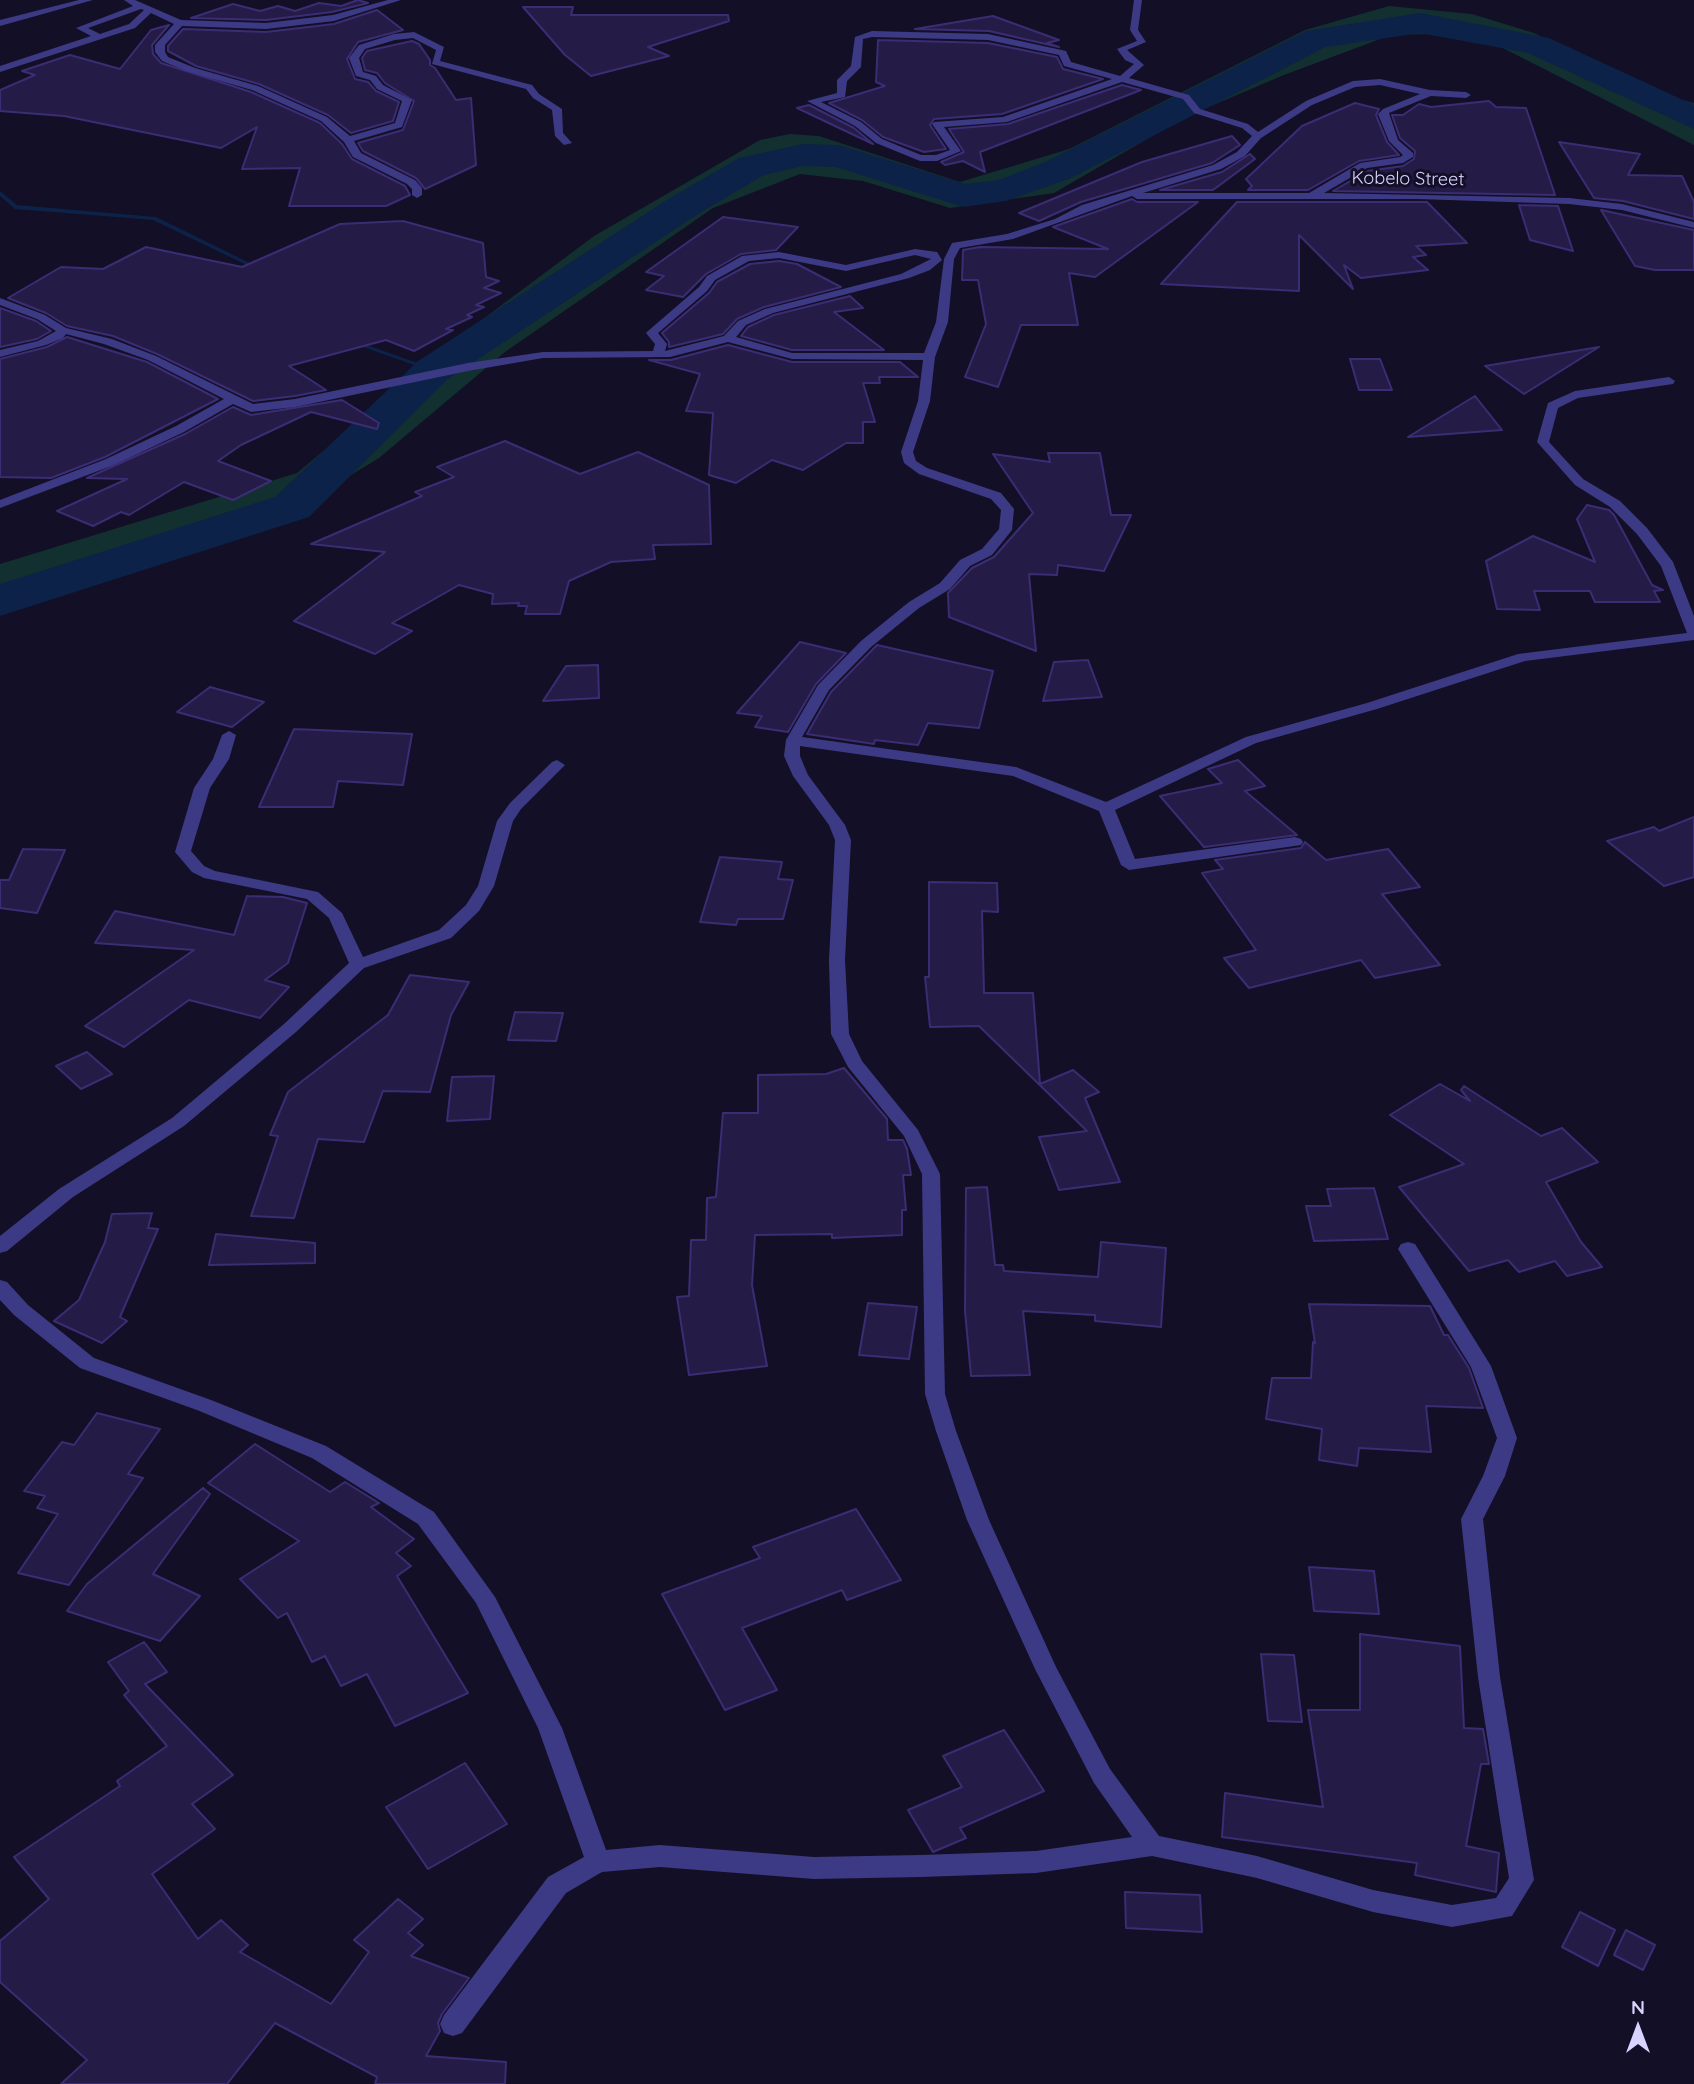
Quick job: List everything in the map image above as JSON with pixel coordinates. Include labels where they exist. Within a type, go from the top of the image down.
[{"type":"street","points":[[0,23],[89,0]]},
{"type":"street","points":[[128,0],[180,23],[266,26],[334,18],[397,0]]},
{"type":"street","points":[[1138,0],[1134,30],[1142,42],[1122,49],[1128,58],[1137,61],[1139,65],[1122,79],[1004,120],[937,124],[956,152],[937,158],[920,158],[879,141],[858,124],[812,101],[842,95],[842,80],[856,67],[859,37],[872,34],[988,37],[1063,53],[1067,64],[1122,79],[1186,97],[1197,111],[1245,126],[1258,136]]},
{"type":"street","points":[[0,69],[138,23],[145,8]]},
{"type":"street","points":[[100,37],[80,28],[145,8]]},
{"type":"street","points":[[180,23],[159,45],[165,59],[303,108],[324,119],[348,139],[351,150],[357,155],[411,182],[417,188],[417,195]]},
{"type":"street","points":[[348,139],[399,125],[407,100],[380,87],[373,78],[359,74],[354,58],[362,47],[394,37],[414,36],[441,49],[436,62],[468,73],[529,87],[536,96],[557,109],[558,134],[567,143]]},
{"type":"street","points":[[1152,1845],[1102,1776],[1046,1669],[978,1520],[946,1431],[935,1394],[931,1174],[912,1134],[854,1063],[839,1034],[838,960],[843,839],[801,776],[792,756],[793,740],[823,688],[866,644],[914,604],[945,586],[965,563],[987,552],[1005,530],[1008,509],[996,496],[923,471],[910,463],[907,452],[923,401],[929,357],[942,323],[949,259],[956,245],[1009,237],[1119,196],[1217,167],[1241,154],[1258,136],[1309,103],[1353,84],[1380,82],[1430,93],[1466,95]]},
{"type":"street","points":[[1313,195],[1364,165],[1403,160],[1409,155],[1398,147],[1383,114],[1430,93]]},
{"type":"street","name":"Kobelo Street","points":[[1119,196],[1313,195],[1587,202],[1694,225]]},
{"type":"street","points":[[658,354],[661,344],[652,333],[703,289],[710,278],[746,258],[779,255],[846,268],[915,252],[933,254],[937,260],[926,268],[905,275],[769,311],[742,323],[728,338]]},
{"type":"street","points":[[0,301],[41,317],[62,330],[134,351],[251,408],[295,403],[468,367],[543,355],[670,354],[728,338],[792,356],[929,357]]},
{"type":"street","points":[[0,354],[42,343],[59,336],[62,330]]},
{"type":"street","points":[[1106,808],[1251,740],[1372,706],[1523,657],[1694,635],[1668,565],[1643,531],[1615,504],[1579,482],[1543,442],[1552,406],[1575,394],[1669,382]]},
{"type":"street","points":[[0,504],[110,462],[180,429],[231,400]]},
{"type":"street","points":[[229,735],[221,759],[202,788],[183,852],[198,869],[210,875],[312,895],[336,916],[358,964]]},
{"type":"street","points":[[793,740],[1016,772],[1106,808],[1129,866],[1295,842]]},
{"type":"street","points":[[0,1246],[66,1193],[178,1122],[290,1028],[358,964],[445,934],[473,908],[486,886],[505,821],[515,806],[557,765]]},
{"type":"street","points":[[453,2024],[557,1885],[598,1862],[660,1856],[814,1868],[946,1865],[1036,1862],[1152,1845],[1256,1867],[1373,1901],[1452,1916],[1503,1908],[1522,1880],[1489,1677],[1472,1519],[1494,1476],[1507,1438],[1480,1366],[1408,1249]]},
{"type":"street","points":[[0,1287],[21,1310],[87,1363],[204,1405],[319,1452],[426,1518],[484,1597],[550,1728],[598,1862]]},
{"type":"green space","points":[[1389,6],[1472,14],[1534,33],[1655,93],[1694,103],[1694,145],[1489,41],[1434,34],[1391,35],[1284,75],[1185,117],[1054,193],[950,208],[863,181],[800,174],[713,208],[505,352],[379,458],[269,525],[0,607],[0,564],[297,473],[463,334],[594,236],[760,140],[790,134],[819,136],[960,182],[1069,149],[1305,30]]},
{"type":"building","points":[[358,0],[368,3],[332,12],[266,20],[191,18],[233,4],[260,11],[278,6],[295,11],[319,3],[341,6]]},
{"type":"building","points":[[523,7],[573,7],[571,15],[728,15],[729,21],[648,47],[669,56],[591,76],[565,55]]},
{"type":"building","points":[[377,10],[403,30],[358,42],[347,59],[355,79],[368,82],[376,91],[399,102],[393,121],[351,133],[328,115],[259,84],[196,66],[168,51],[168,46],[183,29],[266,32],[334,24]]},
{"type":"building","points":[[993,16],[1059,40],[1047,43],[1059,47],[989,31],[915,29]]},
{"type":"building","points":[[169,25],[152,45],[153,54],[161,63],[251,92],[320,123],[342,144],[352,159],[405,186],[410,195],[386,206],[289,206],[300,168],[242,169],[257,127],[221,148],[64,116],[0,111],[0,90],[35,75],[22,71],[70,55],[120,69],[151,30]]},
{"type":"building","points":[[878,40],[988,43],[1057,57],[1063,69],[1103,79],[1002,114],[934,119],[930,125],[946,149],[924,152],[883,137],[862,120],[829,103],[885,86],[876,82]]},
{"type":"building","points":[[412,41],[419,44],[430,60],[430,65],[435,68],[456,100],[471,98],[476,165],[425,189],[416,178],[363,151],[358,143],[403,130],[414,101],[385,83],[377,73],[365,70],[362,58],[367,51]]},
{"type":"building","points":[[1122,85],[1141,90],[980,152],[985,172],[963,161],[945,165],[941,162],[964,152],[949,129],[1008,124]]},
{"type":"building","points":[[1489,101],[1496,107],[1526,108],[1555,195],[1333,191],[1368,171],[1403,166],[1414,159],[1415,151],[1400,138],[1392,115],[1403,115],[1419,104],[1431,107]]},
{"type":"building","points":[[1355,103],[1379,109],[1376,115],[1387,142],[1399,155],[1359,161],[1308,190],[1248,190],[1252,186],[1246,179],[1302,126]]},
{"type":"building","points":[[809,105],[854,128],[873,144],[797,108]]},
{"type":"building","points":[[1232,136],[1240,145],[1212,163],[1081,202],[1039,221],[1019,213],[1142,162]]},
{"type":"building","points":[[1559,142],[1640,154],[1628,175],[1682,176],[1694,202],[1694,219],[1623,201],[1594,198]]},
{"type":"building","points":[[1250,154],[1255,159],[1213,190],[1160,190],[1222,172]]},
{"type":"building","points":[[1132,199],[1137,202],[1198,202],[1095,277],[1069,273],[1078,325],[1021,325],[998,387],[965,377],[986,324],[978,280],[962,280],[963,250],[980,247],[1108,249],[1053,227]]},
{"type":"building","points":[[1237,202],[1427,202],[1467,243],[1416,246],[1426,255],[1413,257],[1428,270],[1361,278],[1344,265],[1353,289],[1299,235],[1299,291],[1161,284]]},
{"type":"building","points":[[1519,205],[1558,206],[1573,251],[1530,240]]},
{"type":"building","points":[[1601,210],[1694,230],[1694,270],[1655,270],[1635,266]]},
{"type":"building","points":[[723,217],[798,227],[776,250],[741,254],[706,274],[683,297],[646,290],[664,276],[646,272]]},
{"type":"building","points":[[403,221],[483,243],[486,277],[499,281],[484,288],[501,293],[476,305],[484,307],[467,315],[472,317],[446,329],[453,330],[414,351],[386,340],[289,366],[326,390],[253,401],[157,354],[113,336],[67,326],[46,313],[8,298],[61,267],[103,269],[146,247],[242,267],[340,224]]},
{"type":"building","points":[[779,261],[797,264],[841,287],[764,307],[737,319],[723,334],[669,347],[669,342],[662,333],[709,293],[717,282],[750,264]]},
{"type":"building","points":[[850,296],[863,308],[834,312],[884,350],[792,350],[741,336],[748,327],[774,315]]},
{"type":"building","points":[[0,308],[36,321],[51,331],[37,339],[0,347]]},
{"type":"building","points":[[67,337],[147,362],[218,399],[105,457],[51,478],[0,477],[0,359],[47,347]]},
{"type":"building","points":[[728,345],[792,362],[900,362],[918,377],[879,377],[880,383],[863,383],[875,422],[863,422],[863,443],[846,443],[803,470],[772,460],[736,483],[709,475],[713,413],[686,411],[700,374],[649,360],[671,360]]},
{"type":"building","points":[[1599,347],[1524,394],[1485,366]]},
{"type":"building","points":[[1350,359],[1380,359],[1392,390],[1359,390]]},
{"type":"building","points":[[1475,396],[1502,430],[1408,437]]},
{"type":"building","points":[[342,400],[379,423],[377,429],[311,412],[241,445],[218,461],[271,481],[233,500],[184,482],[129,515],[121,512],[93,526],[57,511],[127,479],[87,478],[185,434],[233,407],[251,415]]},
{"type":"building","points":[[505,441],[580,474],[638,452],[709,485],[711,544],[653,545],[655,559],[611,562],[569,581],[560,614],[525,614],[527,606],[518,606],[519,603],[492,604],[493,594],[459,585],[392,623],[412,631],[375,654],[294,621],[385,552],[311,544],[422,496],[415,492],[454,477],[437,467]]},
{"type":"building","points":[[1048,453],[1100,453],[1111,515],[1131,515],[1104,571],[1058,565],[1057,575],[1029,574],[1036,651],[949,617],[948,593],[972,568],[994,557],[1033,513],[993,454],[1050,462]]},
{"type":"building","points":[[1587,505],[1609,510],[1614,515],[1652,585],[1663,590],[1654,591],[1660,602],[1595,602],[1590,591],[1534,591],[1540,610],[1497,609],[1486,561],[1533,536],[1595,562],[1577,519]]},
{"type":"building","points":[[800,642],[846,653],[816,684],[788,732],[755,727],[762,716],[737,713]]},
{"type":"building","points":[[877,645],[993,671],[979,728],[928,723],[918,745],[875,740],[874,744],[807,734],[831,692]]},
{"type":"building","points":[[1088,660],[1102,697],[1043,701],[1054,662]]},
{"type":"building","points":[[598,665],[599,698],[543,701],[566,666]]},
{"type":"building","points":[[210,687],[264,702],[232,727],[177,712]]},
{"type":"building","points":[[294,729],[412,734],[403,785],[338,781],[333,807],[259,807]]},
{"type":"building","points":[[1238,760],[1265,786],[1245,791],[1297,835],[1204,847],[1160,796],[1222,783],[1208,769]]},
{"type":"building","points":[[1694,817],[1694,877],[1664,886],[1607,841],[1654,827],[1659,831]]},
{"type":"building","points":[[1305,842],[1326,860],[1388,849],[1420,887],[1382,894],[1440,965],[1375,978],[1361,960],[1249,988],[1224,958],[1256,950],[1202,873],[1223,869],[1215,860],[1301,848]]},
{"type":"building","points":[[23,849],[65,850],[37,913],[0,908],[0,880],[9,880]]},
{"type":"building","points":[[720,857],[782,862],[778,879],[793,880],[783,919],[738,919],[736,925],[700,922]]},
{"type":"building","points":[[929,882],[997,883],[998,912],[982,911],[984,993],[1033,993],[1040,1084],[1073,1070],[1099,1092],[1085,1098],[1120,1182],[1059,1190],[1039,1137],[1087,1131],[979,1026],[930,1027],[925,977],[929,977]]},
{"type":"building","points":[[247,896],[283,897],[307,903],[288,963],[265,980],[289,987],[260,1018],[189,1000],[124,1047],[85,1026],[194,950],[95,943],[115,911],[234,935]]},
{"type":"building","points":[[410,975],[469,982],[451,1015],[430,1092],[383,1091],[364,1142],[318,1139],[294,1218],[251,1216],[278,1136],[270,1135],[288,1092],[388,1015]]},
{"type":"building","points":[[515,1012],[563,1013],[556,1041],[508,1040]]},
{"type":"building","points":[[87,1052],[112,1074],[81,1089],[56,1066]]},
{"type":"building","points":[[844,1068],[887,1119],[888,1140],[903,1140],[907,1149],[911,1175],[903,1175],[906,1210],[902,1210],[902,1235],[832,1238],[832,1234],[755,1235],[752,1285],[767,1366],[689,1375],[677,1297],[689,1296],[691,1240],[706,1240],[707,1198],[716,1197],[723,1113],[758,1113],[758,1075],[826,1074]]},
{"type":"building","points":[[494,1076],[490,1119],[447,1121],[452,1077]]},
{"type":"building","points":[[1440,1084],[1470,1101],[1461,1090],[1464,1086],[1541,1136],[1562,1128],[1598,1162],[1546,1182],[1581,1242],[1602,1267],[1567,1276],[1555,1261],[1519,1272],[1508,1260],[1469,1271],[1399,1187],[1464,1164],[1390,1115]]},
{"type":"building","points":[[987,1187],[995,1265],[1003,1265],[1004,1271],[1098,1277],[1101,1242],[1166,1248],[1161,1327],[1095,1321],[1095,1315],[1023,1311],[1030,1375],[971,1376],[965,1311],[966,1188]]},
{"type":"building","points":[[1374,1188],[1388,1239],[1314,1241],[1306,1206],[1331,1206],[1327,1189]]},
{"type":"building","points":[[152,1213],[148,1228],[158,1229],[120,1317],[127,1321],[102,1343],[54,1321],[79,1300],[105,1242],[112,1214]]},
{"type":"building","points":[[216,1234],[315,1243],[315,1263],[209,1265]]},
{"type":"building","points":[[868,1303],[917,1307],[909,1359],[859,1355]]},
{"type":"building","points":[[1309,1304],[1430,1306],[1444,1335],[1448,1335],[1469,1368],[1483,1408],[1426,1406],[1431,1452],[1359,1448],[1357,1466],[1319,1460],[1322,1429],[1266,1419],[1272,1378],[1311,1378],[1313,1342],[1315,1343]]},
{"type":"building","points":[[97,1413],[160,1429],[128,1474],[143,1478],[69,1585],[18,1573],[58,1514],[37,1508],[45,1496],[24,1491],[62,1442],[74,1445]]},
{"type":"building","points":[[255,1444],[330,1492],[345,1482],[379,1503],[371,1507],[414,1539],[396,1553],[411,1566],[397,1576],[468,1693],[395,1726],[367,1674],[341,1686],[325,1656],[312,1662],[287,1613],[278,1618],[240,1579],[299,1541],[208,1483]]},
{"type":"building","points":[[203,1488],[210,1494],[153,1574],[200,1596],[160,1641],[67,1611],[87,1584]]},
{"type":"building","points":[[856,1509],[901,1580],[847,1600],[842,1590],[742,1628],[777,1690],[725,1710],[662,1594],[760,1558],[753,1547]]},
{"type":"building","points":[[1309,1567],[1374,1571],[1379,1614],[1314,1611]]},
{"type":"building","points":[[1360,1634],[1460,1646],[1464,1728],[1483,1729],[1489,1764],[1481,1764],[1466,1846],[1499,1853],[1496,1892],[1415,1875],[1417,1863],[1222,1837],[1225,1793],[1323,1807],[1308,1710],[1360,1710]]},
{"type":"building","points":[[144,1642],[167,1672],[145,1684],[233,1775],[192,1804],[215,1829],[152,1874],[198,1939],[221,1920],[248,1945],[240,1952],[331,2004],[369,1952],[354,1940],[398,1899],[423,1919],[408,1933],[423,1945],[411,1956],[469,1978],[442,2014],[438,2023],[440,2031],[426,2056],[506,2062],[505,2084],[375,2084],[377,2077],[275,2023],[227,2084],[61,2084],[87,2060],[0,1982],[0,1941],[49,1899],[14,1857],[120,1786],[117,1781],[167,1746],[124,1695],[129,1691],[108,1662]]},
{"type":"building","points":[[1261,1654],[1294,1655],[1302,1722],[1268,1721]]},
{"type":"building","points":[[1004,1730],[1044,1791],[960,1828],[966,1838],[933,1852],[908,1810],[962,1787],[943,1756]]},
{"type":"building","points":[[465,1763],[507,1824],[428,1869],[386,1807]]},
{"type":"building","points":[[1125,1892],[1200,1895],[1202,1932],[1126,1928]]},
{"type":"building","points":[[1580,1912],[1615,1930],[1598,1966],[1562,1947]]},
{"type":"building","points":[[1626,1930],[1655,1945],[1643,1970],[1614,1955]]},
{"type":"waterway","points":[[0,601],[292,507],[433,370],[684,206],[752,166],[803,155],[839,156],[963,196],[1006,190],[1058,170],[1318,38],[1420,23],[1537,45],[1694,118]]},
{"type":"waterway","points":[[0,193],[15,207],[154,218],[259,269]]},
{"type":"waterway","points":[[351,341],[433,370]]}]
